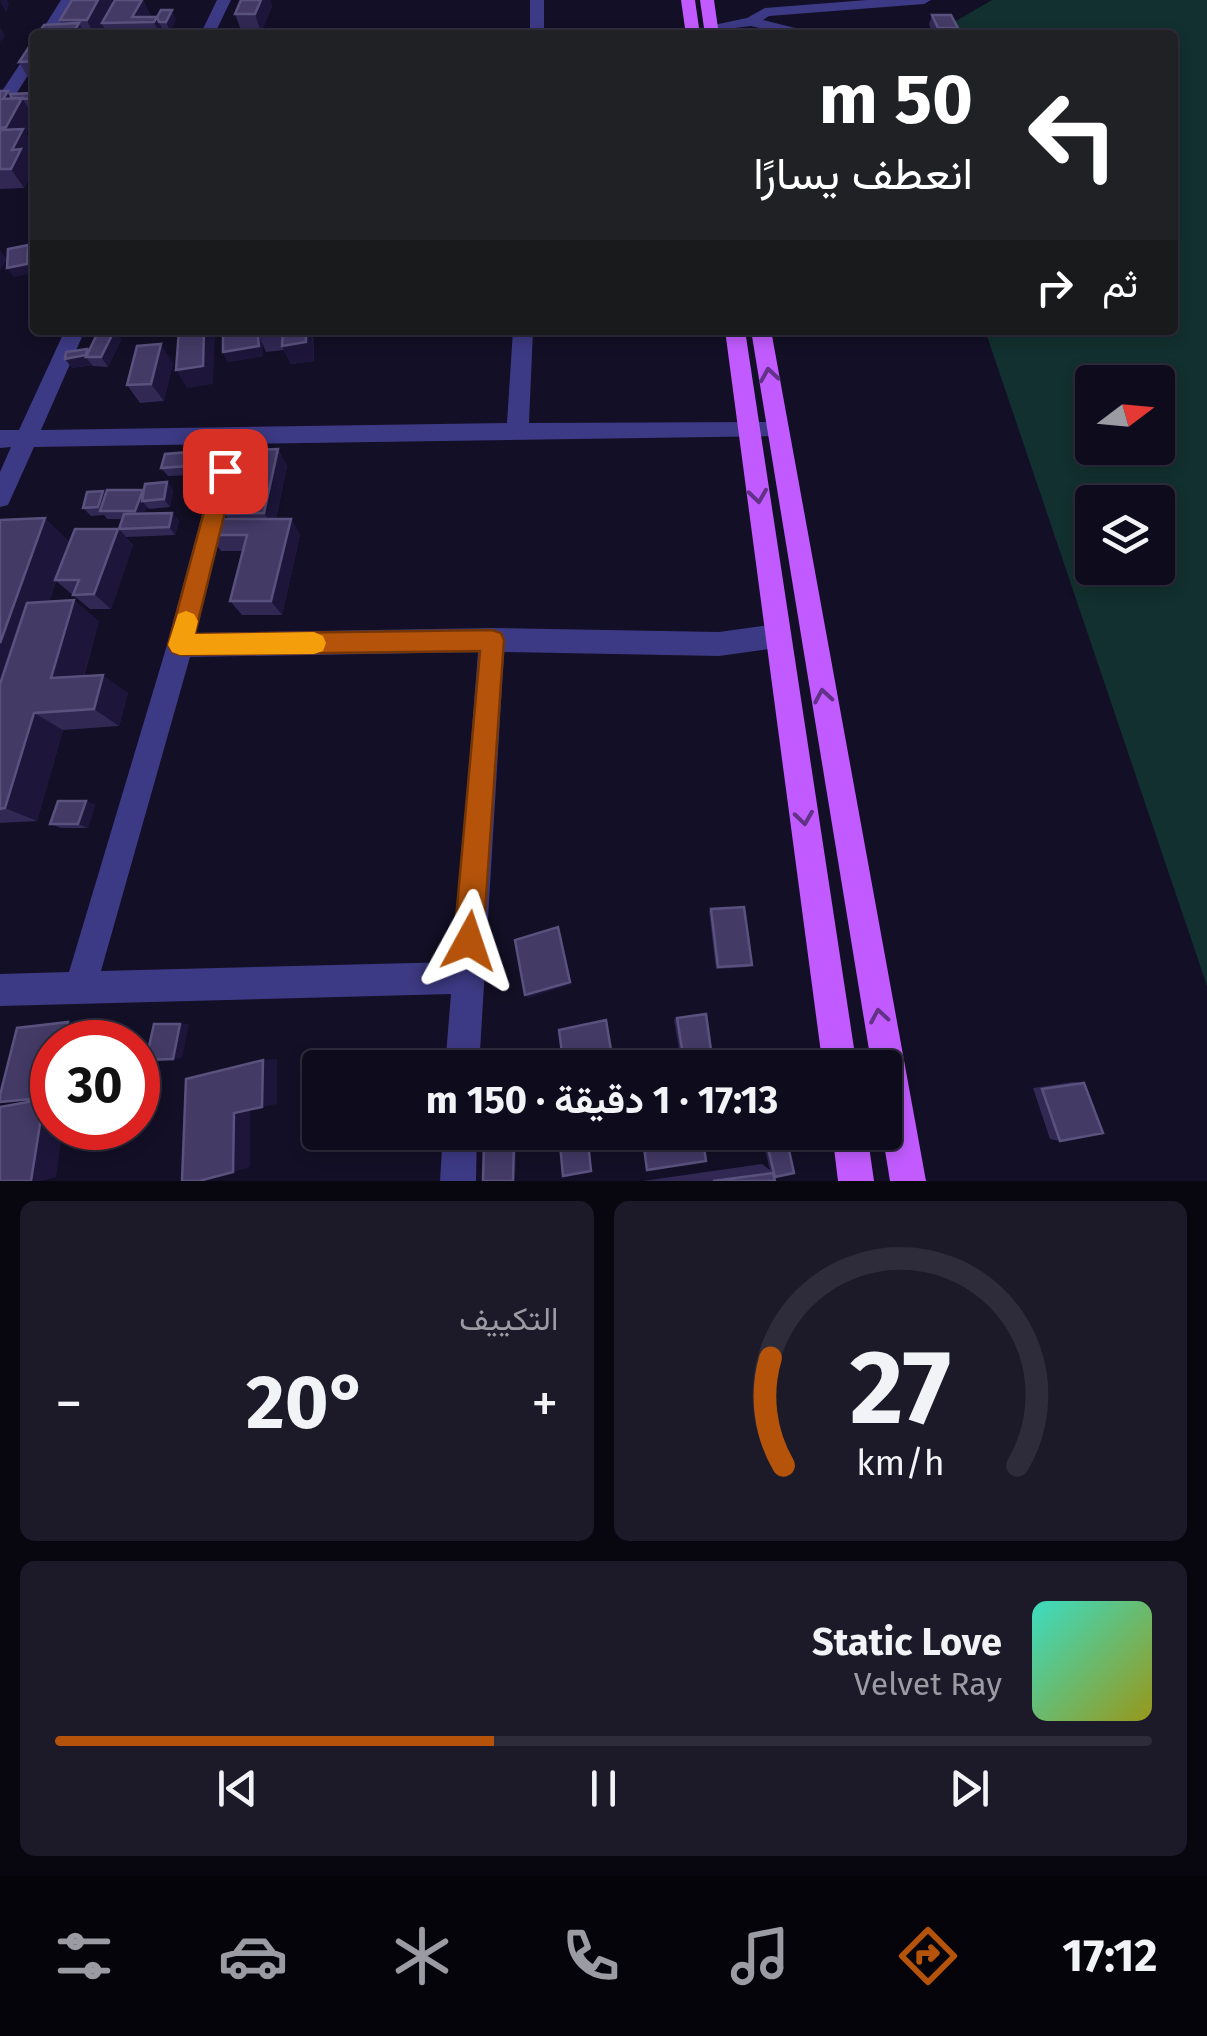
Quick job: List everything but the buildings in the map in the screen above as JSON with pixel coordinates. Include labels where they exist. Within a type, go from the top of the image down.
[{"type":"main road","points":[[688,0],[692,30]]},
{"type":"main road","points":[[706,0],[711,30]]},
{"type":"main road","points":[[736,335],[763,428],[908,1181]]},
{"type":"main road","points":[[761,335],[763,428],[777,636],[837,1050]]},
{"type":"main road","points":[[852,1150],[856,1181]]},
{"type":"street","points":[[49,30],[68,0]]},
{"type":"street","points":[[209,30],[224,0]]},
{"type":"street","points":[[537,0],[537,30]]},
{"type":"street","points":[[751,22],[763,6],[924,0]]},
{"type":"street","points":[[715,30],[751,22],[787,30]]},
{"type":"street","points":[[5,103],[30,60]]},
{"type":"street","points":[[0,498],[73,335]]},
{"type":"street","points":[[518,434],[523,335]]},
{"type":"street","points":[[0,439],[763,428]]},
{"type":"street","points":[[80,988],[180,645],[234,436]]},
{"type":"street","points":[[180,645],[492,640],[719,644],[777,636]]},
{"type":"street","points":[[463,1050],[492,640]]},
{"type":"street","points":[[0,990],[466,978]]},
{"type":"street","points":[[458,1181],[459,1150]]},
{"type":"green space","points":[[992,0],[1207,0],[1207,986],[987,335],[1178,335],[1178,30],[952,30],[956,21]]},
{"type":"slow traffic","points":[[186,621],[180,645],[314,643]]},
{"type":"route","points":[[225,471],[180,645],[492,640],[469,941]]}]
